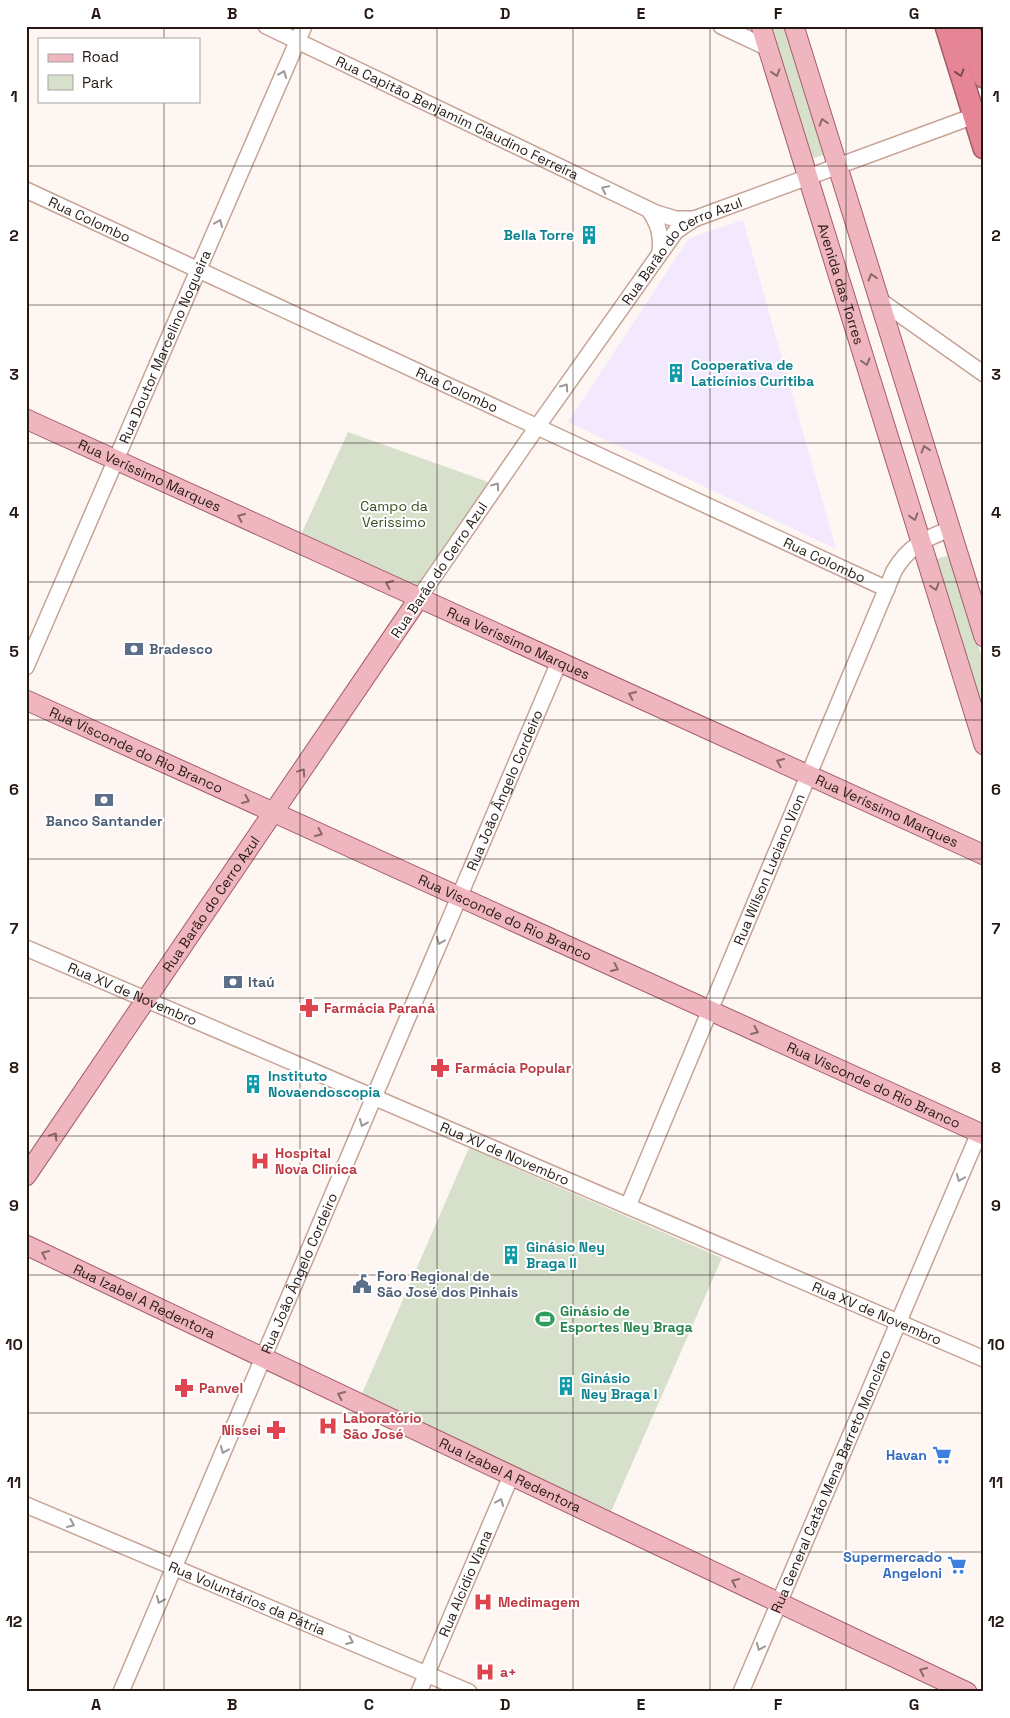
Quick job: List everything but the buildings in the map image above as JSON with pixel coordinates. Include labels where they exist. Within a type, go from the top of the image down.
[{"type":"highway","points":[[946,26],[984,148]]},
{"type":"highway","points":[[968,26],[984,77]]},
{"type":"main road","name":"Avenida das Torres","points":[[762,26],[984,745]]},
{"type":"main road","points":[[794,26],[984,637]]},
{"type":"main road","name":"Rua Veríssimo Marques","points":[[26,419],[984,855]]},
{"type":"main road","name":"Rua Barão do Cerro Azul","points":[[26,1176],[419,598]]},
{"type":"main road","name":"Rua Visconde do Rio Branco","points":[[26,700],[981,1134]]},
{"type":"main road","name":"Rua Izabel A Redentora","points":[[26,1245],[967,1692]]},
{"type":"street","name":"Rua Capitão Benjamim Claudino Ferreira","points":[[266,26],[649,210],[669,218],[697,218]]},
{"type":"street","name":"Rua Doutor Marcelino Nogueira","points":[[26,667],[304,26]]},
{"type":"street","points":[[721,26],[768,48]]},
{"type":"street","name":"Rua Barão do Cerro Azul","points":[[419,598],[660,251],[676,231],[697,218],[974,116]]},
{"type":"street","name":"Rua Colombo","points":[[26,190],[887,589]]},
{"type":"street","points":[[649,210],[658,226],[661,238],[660,251]]},
{"type":"street","points":[[878,299],[984,374]]},
{"type":"street","points":[[921,541],[950,529]]},
{"type":"street","name":"Rua Wilson Luciano Vion","points":[[628,1206],[887,589],[900,561],[921,541]]},
{"type":"street","name":"Rua João Ângelo Cordeiro","points":[[121,1692],[559,662]]},
{"type":"street","name":"Rua XV de Novembro","points":[[26,948],[984,1359]]},
{"type":"street","name":"Rua General Catão Mena Barreto Monclaro","points":[[741,1692],[898,1323],[981,1134]]},
{"type":"street","name":"Rua Alcídio Viana","points":[[419,1692],[511,1476]]},
{"type":"street","name":"Rua Voluntários da Pátria","points":[[26,1505],[468,1692]]},
{"type":"shaded area","points":[[743,220],[836,549],[568,422],[689,238]]},
{"type":"green space","points":[[766,26],[787,26],[827,154],[808,160]]},
{"type":"green space","name":"Campo da Verissimo","points":[[348,432],[491,483],[417,591],[299,539]]},
{"type":"green space","points":[[950,555],[984,664],[984,722],[936,559]]},
{"type":"green space","name":"Ginásio de Esportes Ney Braga","points":[[469,1148],[722,1258],[610,1514],[361,1396]]},
{"type":"place","name":"Bella Torre","points":[[589,235]]},
{"type":"place","name":"Cooperativa de Laticínios Curitiba","points":[[676,373]]},
{"type":"place","name":"Bradesco","points":[[134,649]]},
{"type":"place","name":"Banco Santander","points":[[104,800]]},
{"type":"place","name":"Itaú","points":[[233,982]]},
{"type":"place","name":"Farmácia Paraná","points":[[309,1008]]},
{"type":"place","name":"Farmácia Popular","points":[[440,1068]]},
{"type":"place","name":"Instituto Novaendoscopia","points":[[253,1084]]},
{"type":"place","name":"Hospital Nova Clinica","points":[[260,1161]]},
{"type":"place","name":"Ginásio Ney Braga II","points":[[511,1255]]},
{"type":"place","name":"Foro Regional de São José dos Pinhais","points":[[362,1284]]},
{"type":"place","name":"Ginásio de Esportes Ney Braga","points":[[545,1319]]},
{"type":"place","name":"Ginásio Ney Braga I","points":[[566,1386]]},
{"type":"place","name":"Panvel","points":[[184,1388]]},
{"type":"place","name":"Laboratório São José","points":[[328,1426]]},
{"type":"place","name":"Nissei","points":[[276,1430]]},
{"type":"place","name":"Havan","points":[[942,1455]]},
{"type":"place","name":"Supermercado Angeloni","points":[[957,1565]]},
{"type":"place","name":"Medimagem","points":[[483,1602]]},
{"type":"place","name":"a+","points":[[485,1672]]}]
